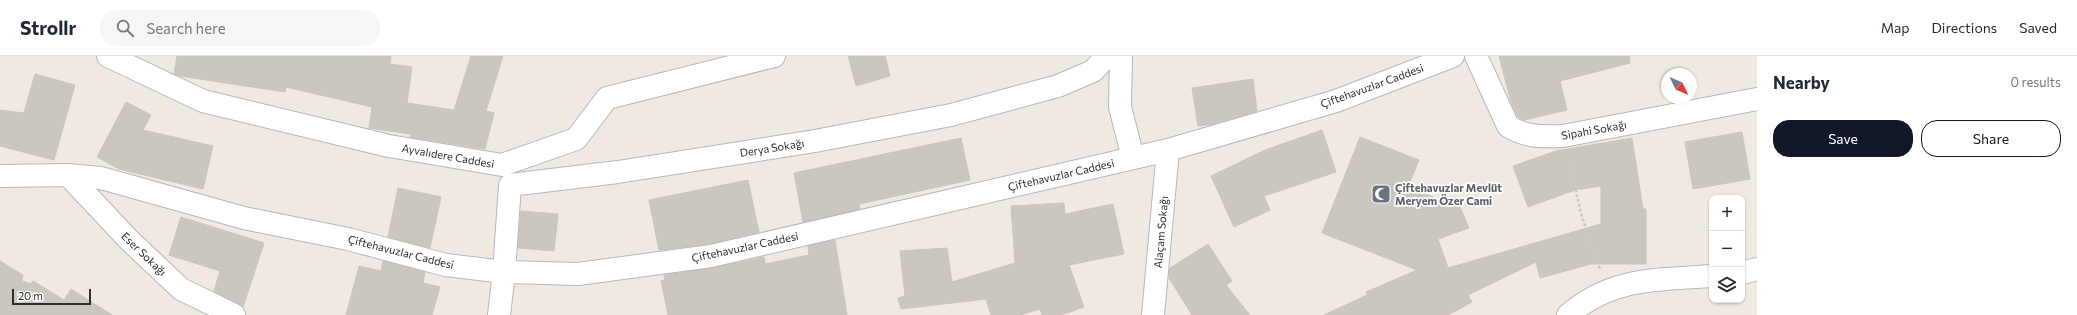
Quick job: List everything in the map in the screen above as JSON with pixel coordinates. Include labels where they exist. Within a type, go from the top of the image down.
[{"type":"street","name":"Ayvalıdere Caddesi","points":[[108,56],[202,101],[389,146],[502,165],[576,139],[607,98],[774,56]]},
{"type":"street","name":"Derya Sokağı","points":[[510,185],[618,172],[791,145],[951,115],[1058,86],[1093,71],[1107,56]]},
{"type":"street","points":[[1121,56],[1120,106],[1133,158]]},
{"type":"street","name":"Çiftehavuzlar Caddesi","points":[[0,176],[68,175],[101,178],[244,218],[348,239],[446,265],[504,272],[578,274],[711,256],[1168,150],[1336,101],[1454,56]]},
{"type":"street","name":"Sipahi Sokağı","points":[[1476,56],[1508,126],[1517,132],[1538,136],[1563,136],[1757,99]]},
{"type":"street","name":"Alaçam Sokağı","points":[[1153,315],[1168,150]]},
{"type":"street","points":[[499,315],[504,272],[510,185],[502,165]]},
{"type":"street","name":"Eser Sokağı","points":[[68,175],[129,240],[181,289],[234,315]]},
{"type":"street","points":[[1745,272],[1757,269]]},
{"type":"street","points":[[1568,315],[1581,304],[1607,290],[1631,283],[1709,276]]},
{"type":"path","points":[[1563,136],[1581,214],[1607,290]]},
{"type":"building","points":[[177,56],[391,56],[390,64],[412,67],[407,103],[454,110],[471,56],[503,56],[486,111],[494,113],[485,149],[410,137],[411,134],[369,128],[372,107],[286,87],[285,92],[180,76],[174,74]]},
{"type":"building","points":[[848,56],[885,56],[890,76],[856,86]]},
{"type":"building","points":[[1499,56],[1629,56],[1630,63],[1560,81],[1567,110],[1524,120],[1518,117],[1511,102]]},
{"type":"building","points":[[35,74],[75,85],[54,160],[0,146],[0,110],[24,113]]},
{"type":"building","points":[[1253,79],[1257,111],[1214,124],[1198,126],[1192,88]]},
{"type":"building","points":[[126,102],[151,115],[143,130],[213,146],[203,189],[119,169],[97,157]]},
{"type":"building","points":[[1322,130],[1336,172],[1264,196],[1270,210],[1234,227],[1211,176],[1265,150]]},
{"type":"building","points":[[1742,132],[1750,179],[1693,189],[1685,142]]},
{"type":"building","points":[[1360,137],[1419,160],[1408,187],[1443,201],[1456,197],[1469,228],[1438,239],[1448,268],[1601,224],[1601,186],[1575,190],[1528,207],[1513,166],[1556,151],[1632,138],[1643,209],[1646,209],[1646,264],[1591,264],[1540,278],[1536,262],[1468,295],[1472,302],[1448,315],[1324,315],[1367,295],[1366,292],[1417,270],[1322,233]]},
{"type":"building","points":[[961,138],[970,180],[859,204],[860,209],[803,222],[794,173]]},
{"type":"building","points":[[748,180],[759,232],[709,244],[659,250],[649,200]]},
{"type":"building","points":[[398,188],[441,197],[430,248],[388,237]]},
{"type":"building","points":[[1064,203],[1065,214],[1113,204],[1124,254],[1069,265],[1084,307],[1061,315],[1042,315],[1040,309],[1020,315],[991,315],[986,299],[901,309],[898,298],[905,296],[900,251],[947,248],[952,282],[1015,263],[1011,206]]},
{"type":"building","points":[[521,211],[558,214],[554,251],[518,248]]},
{"type":"building","points":[[181,217],[264,243],[243,307],[214,291],[220,271],[169,255]]},
{"type":"building","points":[[835,240],[847,315],[668,315],[661,281],[665,280],[664,275],[713,268],[764,257],[765,264],[809,255],[808,246]]},
{"type":"building","points":[[1208,244],[1232,281],[1226,285],[1250,315],[1192,315],[1169,278],[1170,268]]},
{"type":"building","points":[[0,261],[23,275],[22,281],[31,284],[33,281],[64,300],[71,289],[112,315],[0,315]]},
{"type":"building","points":[[383,261],[425,272],[423,283],[440,287],[432,315],[346,315],[359,266],[381,271]]},
{"type":"place","name":"Çiftehavuzlar Mevlüt Meryem Özer Cami","points":[[1381,194]]}]
